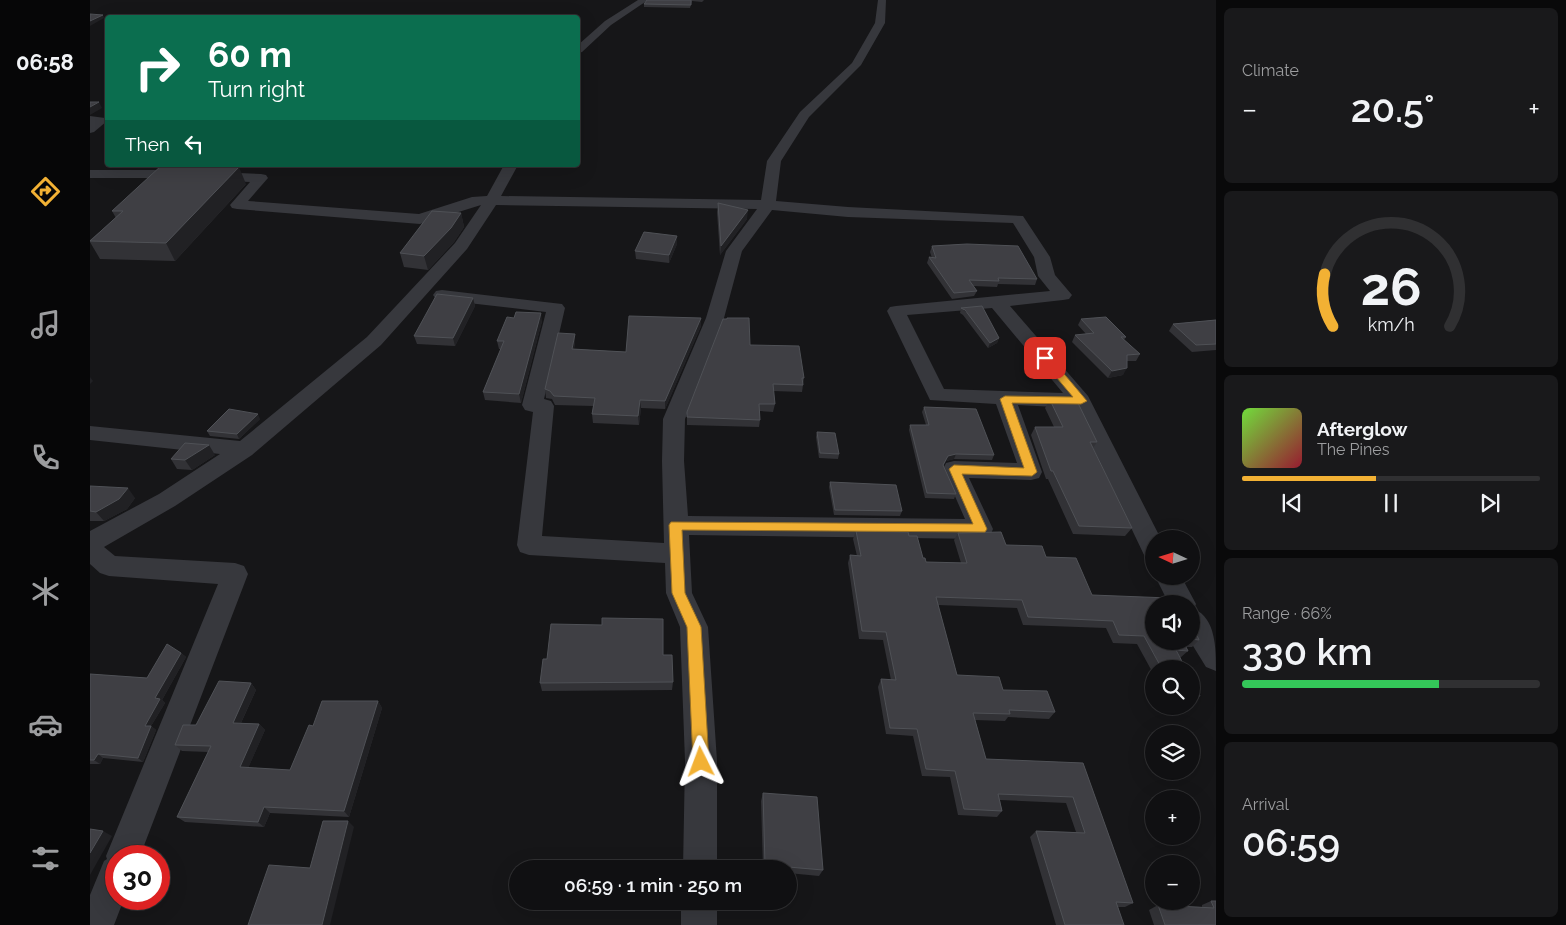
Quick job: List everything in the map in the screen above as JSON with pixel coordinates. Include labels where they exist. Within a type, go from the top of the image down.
[{"type":"street","points":[[580,48],[608,23],[644,0]]},
{"type":"street","points":[[700,860],[701,762],[694,627],[679,593],[673,462],[674,419],[715,318],[734,251],[768,205],[774,161],[804,115],[856,65],[880,23],[882,0]]},
{"type":"street","points":[[90,120],[105,112]]},
{"type":"street","points":[[90,120],[101,122],[90,130]]},
{"type":"street","points":[[90,543],[167,500],[244,449],[374,341],[461,246],[491,201],[510,167]]},
{"type":"street","points":[[90,174],[170,174],[261,178],[237,205],[420,219],[477,200],[768,205],[848,212],[1018,219],[1042,258],[1047,276],[1063,295],[896,311],[937,395],[1081,401]]},
{"type":"street","points":[[419,292],[556,308],[532,405],[544,406],[529,545],[677,554]]},
{"type":"street","points":[[997,302],[1081,401],[1145,532]]},
{"type":"street","points":[[676,525],[981,529],[954,469],[1032,472],[1005,399]]},
{"type":"street","points":[[90,433],[244,449]]},
{"type":"street","points":[[90,550],[109,566],[235,574],[127,845]]},
{"type":"street","points":[[1200,634],[1216,658]]},
{"type":"street","points":[[96,925],[105,902]]},
{"type":"street","points":[[699,910],[699,925]]},
{"type":"building","points":[[647,0],[691,0],[691,5],[644,4]]},
{"type":"building","points":[[90,14],[103,15],[90,21]]},
{"type":"building","points":[[90,102],[99,102],[90,107]]},
{"type":"building","points":[[160,167],[239,167],[166,243],[90,241],[123,211],[112,211]]},
{"type":"building","points":[[718,203],[748,210],[721,246]]},
{"type":"building","points":[[432,211],[461,213],[451,228],[424,256],[400,253]]},
{"type":"building","points":[[644,232],[677,236],[669,255],[635,251]]},
{"type":"building","points":[[967,244],[1018,246],[1037,279],[998,278],[999,281],[969,280],[977,291],[954,293],[929,257],[936,258],[932,246]]},
{"type":"building","points":[[437,294],[473,298],[453,338],[414,336]]},
{"type":"building","points":[[982,306],[999,338],[990,343],[965,310],[961,308]]},
{"type":"building","points":[[516,312],[541,313],[519,394],[483,392],[504,341],[497,341],[507,317],[514,318]]},
{"type":"building","points":[[629,316],[701,318],[665,401],[640,400],[638,416],[592,414],[595,398],[554,396],[545,389],[558,333],[575,334],[572,349],[626,352]]},
{"type":"building","points":[[1106,317],[1126,337],[1121,337],[1140,354],[1127,355],[1127,368],[1112,371],[1075,335],[1094,333],[1081,319]]},
{"type":"building","points":[[749,318],[750,345],[799,346],[804,378],[802,378],[803,385],[773,384],[775,404],[759,404],[760,420],[687,417],[687,412],[723,319]]},
{"type":"building","points":[[1216,320],[1216,344],[1196,345],[1173,324]]},
{"type":"building","points":[[1050,400],[1077,401],[1097,442],[1090,442],[1132,528],[1079,526],[1053,471],[1051,471],[1035,427],[1063,427]]},
{"type":"building","points":[[924,407],[976,409],[994,455],[956,454],[948,456],[943,465],[956,494],[927,493],[910,425],[929,425]]},
{"type":"building","points":[[229,409],[258,414],[237,434],[207,431]]},
{"type":"building","points":[[817,432],[835,433],[839,454],[820,453]]},
{"type":"building","points":[[185,443],[209,445],[185,460],[171,459]]},
{"type":"building","points":[[830,482],[896,485],[902,511],[835,510]]},
{"type":"building","points":[[90,486],[128,488],[119,499],[96,512],[90,511]]},
{"type":"building","points":[[856,531],[908,532],[909,536],[917,536],[923,558],[925,558],[926,562],[967,563],[958,533],[1001,532],[1006,545],[1042,546],[1046,557],[1076,558],[1092,595],[1145,597],[1145,638],[1144,636],[1119,635],[1113,621],[1028,617],[1022,600],[936,597],[957,675],[999,677],[1003,690],[1047,691],[1055,712],[1009,710],[1010,714],[973,713],[986,759],[1083,763],[1133,903],[1116,902],[1124,925],[1065,925],[1036,831],[1085,833],[1073,797],[998,794],[1002,811],[964,809],[955,771],[926,769],[917,729],[890,728],[881,679],[896,680],[886,632],[862,631],[850,555],[861,556]]},
{"type":"building","points":[[602,618],[663,619],[663,655],[672,655],[673,682],[540,683],[543,659],[547,659],[551,624],[602,625]]},
{"type":"building","points":[[167,644],[181,653],[155,698],[160,699],[145,726],[151,726],[138,758],[98,754],[94,760],[90,760],[90,674],[147,678]]},
{"type":"building","points":[[1152,650],[1176,650],[1181,660],[1157,660]]},
{"type":"building","points":[[219,681],[251,683],[233,723],[259,724],[240,767],[290,770],[309,725],[313,726],[322,701],[378,701],[344,811],[264,807],[258,822],[177,817],[211,746],[175,745],[183,725],[196,725]]},
{"type":"building","points":[[763,793],[817,797],[823,870],[797,868],[797,860],[765,860]]},
{"type":"building","points":[[323,821],[348,821],[322,925],[248,925],[269,865],[310,868]]},
{"type":"building","points":[[90,829],[103,831],[90,853]]},
{"type":"building","points":[[1211,901],[1216,901],[1216,925],[1165,925],[1160,910],[1200,910],[1200,907],[1214,908]]},
{"type":"route","points":[[701,762],[694,627],[679,593],[676,525],[981,529],[954,469],[1032,472],[1005,399],[1081,401],[1045,358]]}]
